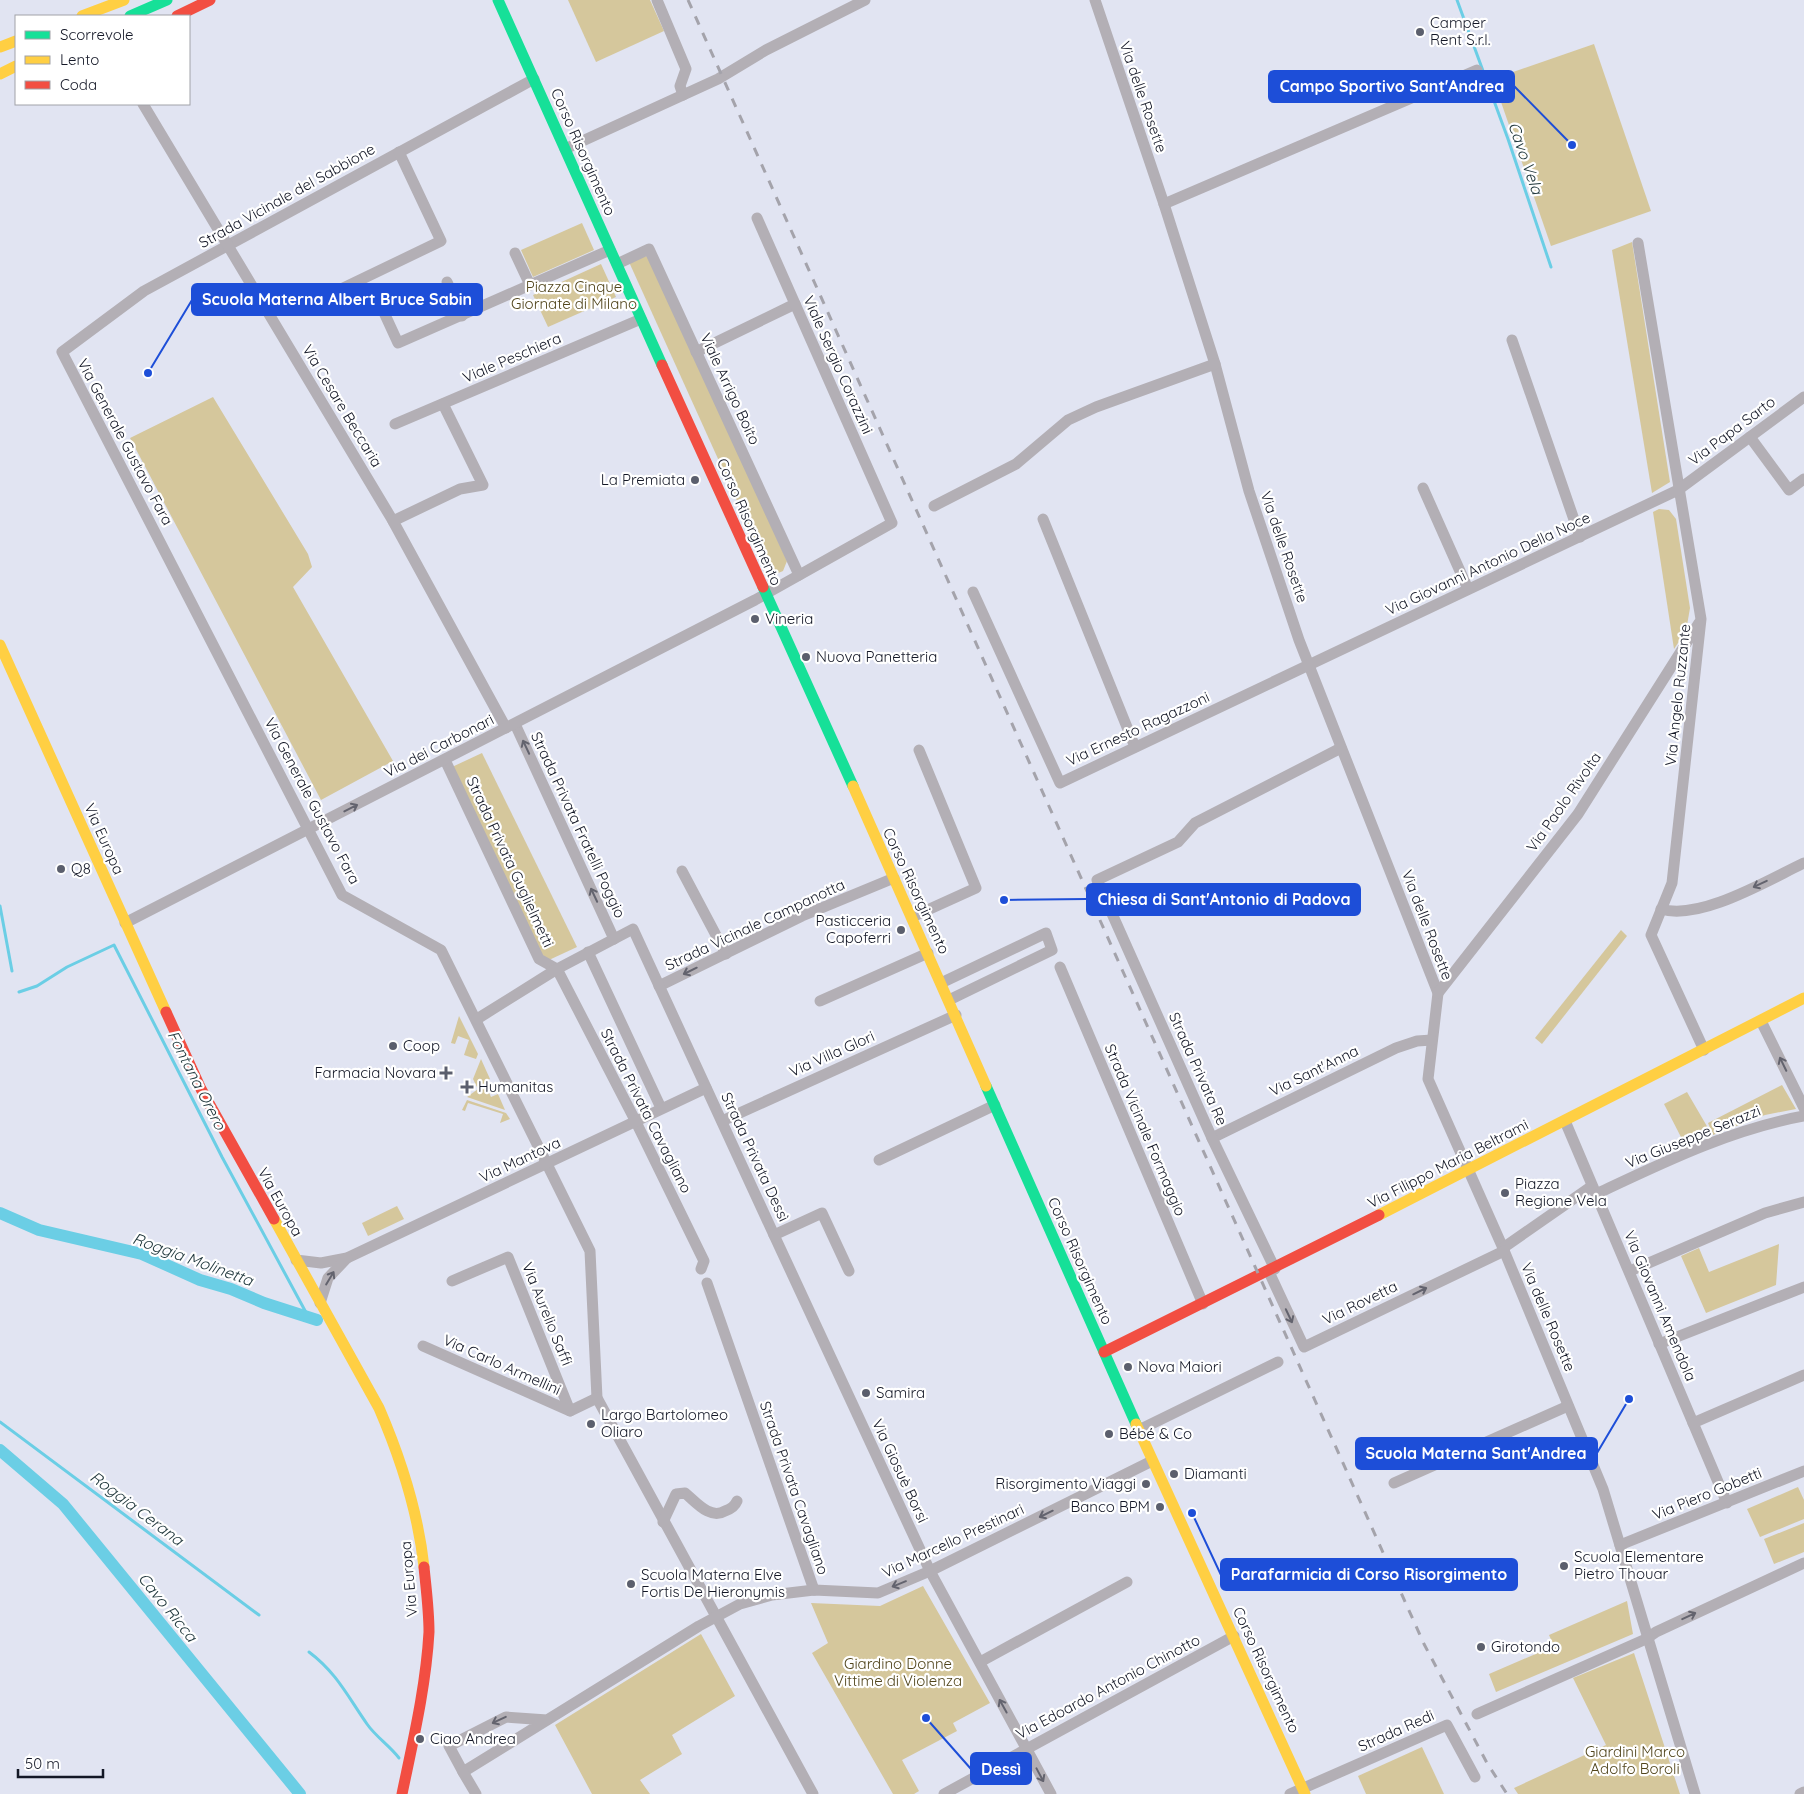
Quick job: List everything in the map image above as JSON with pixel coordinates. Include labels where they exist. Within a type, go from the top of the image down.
[{"type":"main road","points":[[85,15],[123,0]]},
{"type":"main road","points":[[132,15],[167,0]]},
{"type":"main road","points":[[179,15],[210,0]]},
{"type":"main road","name":"Corso Risorgimento","points":[[498,0],[765,595],[942,983],[1152,1461],[1304,1792]]},
{"type":"main road","points":[[141,15],[152,7]]},
{"type":"main road","points":[[0,47],[15,41]]},
{"type":"main road","points":[[0,74],[15,66]]},
{"type":"main road","points":[[0,80],[15,75]]},
{"type":"main road","name":"Via Europa","points":[[0,645],[201,1089],[379,1408],[394,1440],[413,1495],[421,1538],[427,1592],[428,1639],[414,1741],[402,1794]]},
{"type":"main road","name":"Via Filippo Maria Beltrami","points":[[1104,1352],[1272,1270],[1804,998]]},
{"type":"street","points":[[657,0],[686,69],[680,86],[683,95]]},
{"type":"street","points":[[565,149],[736,70],[766,50],[865,0]]},
{"type":"street","name":"Via delle Rosette","points":[[1095,0],[1164,204],[1215,364],[1249,491],[1310,666],[1438,993],[1428,1079],[1503,1249],[1603,1489],[1646,1639],[1694,1794]]},
{"type":"street","points":[[1164,204],[1477,70]]},
{"type":"street","name":"Strada Vicinale del Sabbione","points":[[62,352],[144,291],[534,79]]},
{"type":"street","name":"Via Cesare Beccaria","points":[[144,105],[393,521],[511,726]]},
{"type":"street","points":[[335,292],[441,241],[400,152]]},
{"type":"street","name":"Viale Sergio Corazzini","points":[[758,218],[892,523]]},
{"type":"street","name":"Via Angelo Ruzzante","points":[[1638,243],[1701,619],[1672,883],[1652,935],[1704,1050]]},
{"type":"street","name":"Viale Arrigo Boito","points":[[617,264],[649,248],[800,575]]},
{"type":"street","points":[[381,306],[398,343],[610,250]]},
{"type":"street","points":[[515,253],[530,286]]},
{"type":"street","points":[[447,282],[462,316]]},
{"type":"street","points":[[696,352],[795,304]]},
{"type":"street","name":"Viale Peschiera","points":[[395,424],[642,319]]},
{"type":"street","points":[[1512,340],[1580,537]]},
{"type":"street","name":"Via Generale Gustavo Fara","points":[[62,352],[300,810],[308,830],[342,895],[441,950],[477,1019],[590,1250],[597,1398],[813,1794]]},
{"type":"street","points":[[934,506],[1016,464],[1068,420],[1104,404],[1215,364]]},
{"type":"street","name":"Via Papa Sarto","points":[[1678,490],[1804,397]]},
{"type":"street","points":[[393,521],[460,489],[483,485],[443,404]]},
{"type":"street","points":[[1750,437],[1789,490],[1804,479]]},
{"type":"street","points":[[1423,488],[1468,589]]},
{"type":"street","name":"Via Giovanni Antonio Della Noce","points":[[1310,666],[1678,490]]},
{"type":"street","points":[[1043,519],[1135,748]]},
{"type":"street","name":"Via dei Carbonari","points":[[126,923],[765,595],[892,523]]},
{"type":"street","name":"Via Ernesto Ragazzoni","points":[[973,592],[1060,782],[1310,666]]},
{"type":"street","name":"Via Paolo Rivolta","points":[[1438,993],[1578,814],[1701,619]]},
{"type":"street","name":"Strada Privata Fratelli Poggio","points":[[511,726],[614,939]]},
{"type":"street","name":"Strada Privata Re","points":[[1272,1270],[1097,880],[1178,842],[1195,823],[1341,748]]},
{"type":"street","points":[[912,917],[976,888],[919,750]]},
{"type":"street","name":"Strada Privata Guglielmetti","points":[[445,760],[540,959],[557,969]]},
{"type":"street","points":[[1661,909],[1680,912],[1704,908],[1804,863]]},
{"type":"street","points":[[682,870],[726,954]]},
{"type":"street","name":"Strada Vicinale Campanotta","points":[[477,1019],[557,969],[633,930],[659,986],[802,916],[894,878]]},
{"type":"street","points":[[942,983],[1046,933],[1052,950],[949,1000]]},
{"type":"street","points":[[588,952],[661,1108]]},
{"type":"street","points":[[820,1001],[928,953]]},
{"type":"street","name":"Strada Vicinale Formaggio","points":[[1060,967],[1203,1304]]},
{"type":"street","name":"Strada Privata Cavagliano","points":[[557,969],[635,1120],[704,1261],[701,1269]]},
{"type":"street","name":"Strada Privata Dessì","points":[[659,986],[774,1235],[822,1212],[849,1271]]},
{"type":"street","name":"Via Villa Glori","points":[[722,1121],[956,1015]]},
{"type":"street","points":[[1762,1021],[1804,1108]]},
{"type":"street","name":"Via Sant'Anna","points":[[1212,1138],[1396,1048],[1417,1041],[1432,1040]]},
{"type":"street","name":"Via Mantova","points":[[296,1260],[321,1263],[347,1258],[706,1088]]},
{"type":"street","points":[[879,1160],[995,1105]]},
{"type":"street","name":"Via Giuseppe Serazzi","points":[[1503,1249],[1594,1190],[1776,1121],[1804,1116]]},
{"type":"street","name":"Via Giovanni Amendola","points":[[1565,1121],[1727,1503]]},
{"type":"street","points":[[1630,1271],[1765,1212],[1804,1202]]},
{"type":"street","name":"Via Giosuè Borsi","points":[[774,1235],[930,1571],[1051,1794]]},
{"type":"street","name":"Via Rovetta","points":[[1272,1270],[1304,1347],[1503,1249]]},
{"type":"street","name":"Via Aurelio Saffi","points":[[452,1281],[508,1257],[570,1410]]},
{"type":"street","name":"Via Mantova","points":[[320,1303],[328,1278],[347,1258]]},
{"type":"street","name":"Strada Privata Cavagliano","points":[[707,1283],[814,1590]]},
{"type":"street","points":[[1660,1344],[1804,1287]]},
{"type":"street","name":"Via Carlo Armellini","points":[[423,1346],[570,1410],[597,1398]]},
{"type":"street","points":[[1139,1430],[1278,1362]]},
{"type":"street","points":[[1693,1423],[1804,1375]]},
{"type":"street","points":[[1394,1483],[1568,1406]]},
{"type":"street","name":"Via Marcello Prestinari","points":[[463,1772],[715,1616],[740,1604],[772,1595],[814,1590],[878,1592],[930,1571],[1152,1461]]},
{"type":"street","name":"Via Piero Gobetti","points":[[1620,1545],[1804,1471]]},
{"type":"street","points":[[663,1522],[676,1494],[680,1492],[712,1514],[719,1515],[736,1505],[737,1501]]},
{"type":"street","points":[[1477,1714],[1646,1639],[1656,1632],[1804,1564]]},
{"type":"street","points":[[980,1662],[1127,1582]]},
{"type":"street","name":"Via Edoardo Antonio Chinotto","points":[[944,1794],[1234,1636]]},
{"type":"street","points":[[476,1794],[448,1746],[506,1716],[547,1720]]},
{"type":"street","name":"Strada Redi","points":[[1304,1792],[1447,1725],[1475,1777]]},
{"type":"street","points":[[1290,1794],[1304,1792]]},
{"type":"street","points":[[1800,1794],[1804,1792]]},
{"type":"green space","points":[[568,0],[650,0],[664,31],[596,62]]},
{"type":"green space","points":[[1594,44],[1651,211],[1551,246],[1493,79]]},
{"type":"green space","points":[[582,223],[594,250],[533,277],[521,250]]},
{"type":"green space","points":[[1632,242],[1670,482],[1652,493],[1612,250]]},
{"type":"green space","points":[[650,256],[787,561],[783,571],[771,576],[629,262],[634,257]]},
{"type":"green space","name":"Piazza Cinque Giornate di Milano","points":[[601,264],[616,297],[548,327],[533,295]]},
{"type":"green space","points":[[213,397],[308,554],[312,567],[293,587],[393,761],[321,800],[130,438]]},
{"type":"green space","points":[[1659,509],[1669,510],[1676,519],[1690,608],[1686,631],[1674,649],[1653,512]]},
{"type":"green space","points":[[482,753],[577,947],[549,960],[542,955],[452,767]]},
{"type":"green space","points":[[1621,930],[1627,936],[1542,1044],[1535,1038]]},
{"type":"green space","points":[[459,1016],[478,1054],[476,1059],[464,1055],[469,1040],[458,1036],[455,1044],[451,1043]]},
{"type":"green space","points":[[481,1059],[490,1079],[484,1082],[491,1097],[498,1094],[505,1110],[467,1097],[478,1089],[473,1079]]},
{"type":"green space","points":[[1782,1085],[1796,1109],[1765,1115],[1713,1135],[1708,1123]]},
{"type":"green space","points":[[1687,1092],[1708,1128],[1683,1141],[1664,1104]]},
{"type":"green space","points":[[467,1100],[506,1113],[510,1119],[500,1123],[503,1114],[468,1103],[465,1111],[462,1110]]},
{"type":"green space","points":[[397,1206],[404,1219],[368,1236],[362,1223]]},
{"type":"green space","points":[[1779,1244],[1776,1285],[1706,1313],[1681,1256],[1699,1248],[1709,1272]]},
{"type":"green space","points":[[1798,1487],[1804,1500],[1804,1519],[1760,1537],[1747,1509]]},
{"type":"green space","points":[[1804,1523],[1804,1552],[1774,1564],[1764,1539]]},
{"type":"green space","name":"Giardino Donne Vittime di Violenza","points":[[923,1586],[990,1703],[953,1723],[957,1731],[902,1760],[919,1791],[914,1794],[893,1794],[812,1653],[828,1643],[811,1603],[880,1606]]},
{"type":"green space","points":[[1627,1601],[1633,1634],[1496,1692],[1489,1674],[1554,1646],[1549,1635]]},
{"type":"green space","points":[[701,1634],[735,1696],[672,1735],[682,1754],[640,1780],[650,1794],[592,1794],[555,1725]]},
{"type":"green space","name":"Giardini Marco Adolfo Boroli","points":[[1634,1653],[1680,1794],[1518,1794],[1514,1788],[1606,1745],[1573,1678]]},
{"type":"green space","points":[[1422,1747],[1444,1794],[1366,1794],[1358,1776]]},
{"type":"waterway","name":"Cavo Vela","points":[[1457,0],[1508,139],[1551,267]]},
{"type":"waterway","points":[[0,906],[12,971]]},
{"type":"waterway","name":"Fontana Orero","points":[[19,992],[37,986],[67,967],[114,945],[222,1157],[309,1318]]},
{"type":"waterway","name":"Roggia Molinetta","points":[[0,1213],[39,1230],[142,1254],[200,1280],[231,1289],[264,1303],[317,1320]]},
{"type":"waterway","name":"Roggia Cerana","points":[[0,1422],[259,1615]]},
{"type":"waterway","name":"Cavo Ricca","points":[[0,1450],[63,1504],[300,1794]]},
{"type":"waterway","name":"Roggia Cerana","points":[[309,1652],[335,1677],[371,1729],[399,1758]]},
{"type":"railway","points":[[688,0],[1424,1644],[1487,1763],[1507,1794]]},
{"type":"traffic: fast","points":[[132,15],[167,0]]},
{"type":"traffic: fast","points":[[498,0],[662,365]]},
{"type":"traffic: fast","points":[[763,587],[853,786]]},
{"type":"traffic: fast","points":[[986,1086],[1136,1424]]},
{"type":"traffic: slow","points":[[85,15],[124,0]]},
{"type":"traffic: slow","points":[[0,47],[15,41]]},
{"type":"traffic: slow","points":[[0,74],[15,66]]},
{"type":"traffic: slow","points":[[0,645],[166,1012]]},
{"type":"traffic: slow","points":[[853,786],[986,1086]]},
{"type":"traffic: slow","points":[[1379,1215],[1804,998]]},
{"type":"traffic: slow","points":[[274,1219],[379,1408],[408,1486],[418,1526],[424,1567]]},
{"type":"traffic: slow","points":[[1136,1424],[1305,1794]]},
{"type":"traffic: jam","points":[[179,15],[210,0]]},
{"type":"traffic: jam","points":[[662,365],[763,587]]},
{"type":"traffic: jam","points":[[166,1012],[201,1089],[274,1219]]},
{"type":"traffic: jam","points":[[1104,1352],[1379,1215]]},
{"type":"traffic: jam","points":[[402,1794],[425,1673],[429,1632],[424,1567]]},
{"type":"place","name":"Camper Rent S.r.l.","points":[[1420,32]]},
{"type":"place","name":"Campo Sportivo Sant'Andrea","points":[[1572,145]]},
{"type":"place","name":"Scuola Materna Albert Bruce Sabin","points":[[148,373]]},
{"type":"place","name":"La Premiata","points":[[695,480]]},
{"type":"place","name":"Vineria","points":[[755,619]]},
{"type":"place","name":"Nuova Panetteria","points":[[806,657]]},
{"type":"place","name":"Q8","points":[[61,869]]},
{"type":"place","name":"Chiesa di Sant'Antonio di Padova","points":[[1004,900]]},
{"type":"place","name":"Pasticceria Capoferri","points":[[901,930]]},
{"type":"place","name":"Coop","points":[[393,1046]]},
{"type":"place","name":"Farmacia Novara","points":[[446,1073]]},
{"type":"place","name":"Humanitas","points":[[467,1087]]},
{"type":"place","name":"Piazza Regione Vela","points":[[1505,1193]]},
{"type":"place","name":"Nova Maiori","points":[[1128,1367]]},
{"type":"place","name":"Samira","points":[[866,1393]]},
{"type":"place","name":"Scuola Materna Sant'Andrea","points":[[1629,1399]]},
{"type":"place","name":"Largo Bartolomeo Oliaro","points":[[591,1424]]},
{"type":"place","name":"Bébé & Co","points":[[1109,1434]]},
{"type":"place","name":"Diamanti","points":[[1174,1474]]},
{"type":"place","name":"Risorgimento Viaggi","points":[[1146,1484]]},
{"type":"place","name":"Banco BPM","points":[[1160,1507]]},
{"type":"place","name":"Parafarmicia di Corso Risorgimento","points":[[1192,1513]]},
{"type":"place","name":"Scuola Elementare Pietro Thouar","points":[[1564,1566]]},
{"type":"place","name":"Scuola Materna Elve Fortis De Hieronymis","points":[[631,1584]]},
{"type":"place","name":"Girotondo","points":[[1481,1647]]},
{"type":"place","name":"Dessì","points":[[926,1718]]},
{"type":"place","name":"Ciao Andrea","points":[[420,1739]]}]
